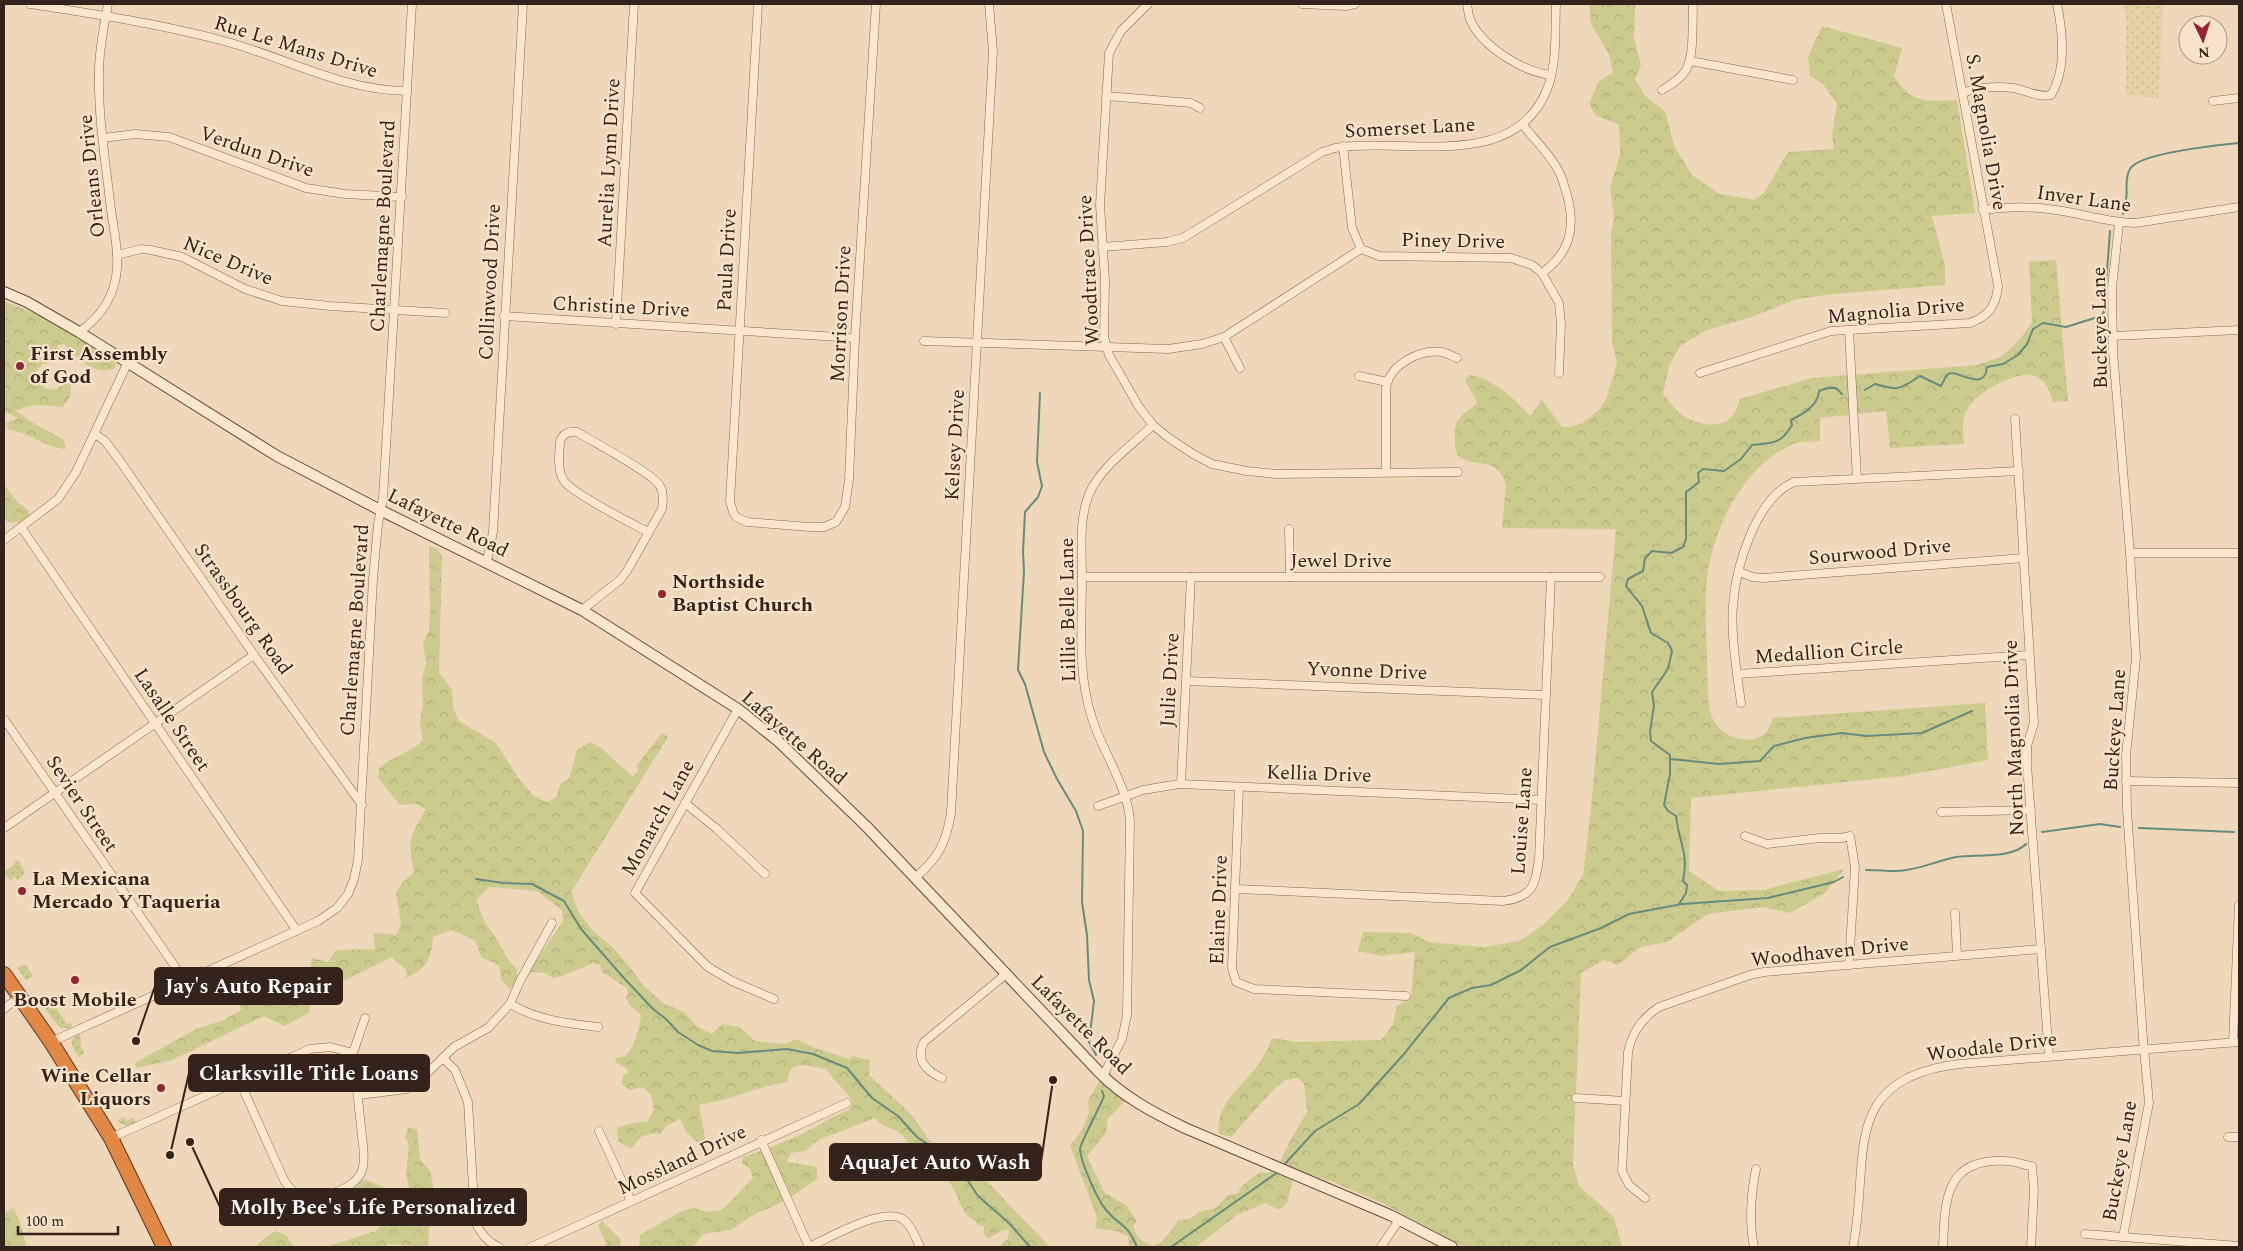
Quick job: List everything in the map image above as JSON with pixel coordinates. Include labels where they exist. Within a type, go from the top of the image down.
[{"type":"highway","points":[[4,974],[51,1042],[111,1138],[164,1247]]},
{"type":"main road","name":"Lafayette Road","points":[[4,292],[27,302],[79,332],[277,456],[380,510],[487,561],[582,610],[738,709],[778,742],[916,877],[1103,1076],[1126,1095],[1158,1115],[1271,1166],[1399,1220],[1452,1247]]},
{"type":"street","name":"Rue Le Mans Drive","points":[[30,4],[106,16],[223,40],[362,88],[406,91]]},
{"type":"street","name":"Orleans Drive","points":[[79,332],[92,324],[106,306],[114,286],[117,255],[103,138],[99,71],[101,38],[108,4]]},
{"type":"street","name":"Charlemagne Boulevard","points":[[51,1042],[297,931],[328,915],[348,894],[354,879],[358,860],[362,806],[373,576],[380,510],[402,196],[412,4]]},
{"type":"street","name":"Collinwood Drive","points":[[487,561],[492,547],[494,527],[504,316],[523,4]]},
{"type":"street","name":"Aurelia Lynn Drive","points":[[616,324],[634,4]]},
{"type":"street","name":"Paula Drive","points":[[736,517],[731,507],[730,484],[758,4]]},
{"type":"street","name":"Morrison Drive","points":[[736,517],[752,524],[810,528],[824,527],[838,521],[845,507],[849,480],[855,338],[876,4]]},
{"type":"street","name":"Kelsey Drive","points":[[916,877],[932,862],[944,844],[947,838],[951,813],[994,51],[989,4]]},
{"type":"street","name":"Woodtrace Drive","points":[[1148,4],[1121,30],[1109,53],[1100,205],[1105,280],[1104,337],[1120,377],[1153,425],[1192,454],[1221,466],[1247,472],[1276,474],[1458,472]]},
{"type":"street","points":[[1302,4],[1346,6],[1355,4]]},
{"type":"street","points":[[1467,4],[1470,20],[1504,56],[1530,71],[1551,75]]},
{"type":"street","name":"Somerset Lane","points":[[1102,247],[1167,242],[1183,238],[1322,152],[1344,146],[1466,145],[1495,139],[1512,131],[1522,124],[1544,95],[1551,75],[1556,4]]},
{"type":"street","points":[[1662,90],[1678,80],[1686,72],[1690,61],[1692,4]]},
{"type":"street","name":"S. Magnolia Drive","points":[[1946,4],[1994,267]]},
{"type":"street","points":[[1963,93],[1972,89],[2013,88],[2040,96],[2051,95],[2056,87],[2059,76],[2062,42],[2057,4]]},
{"type":"street","points":[[1690,61],[1793,80]]},
{"type":"street","points":[[1106,96],[1192,103],[1200,108]]},
{"type":"street","points":[[2214,101],[2239,98]]},
{"type":"street","points":[[1522,124],[1559,170],[1571,210],[1571,233],[1566,249],[1542,273],[1559,303],[1561,324],[1559,373]]},
{"type":"street","name":"Verdun Drive","points":[[103,138],[135,134],[169,137],[306,188],[345,194],[402,196]]},
{"type":"street","points":[[924,341],[1168,349],[1196,345],[1224,337],[1361,249],[1356,242],[1352,228],[1344,146]]},
{"type":"street","name":"Inver Lane","points":[[1983,210],[2020,207],[2051,209],[2119,223],[2147,222],[2239,207]]},
{"type":"street","name":"Buckeye Lane","points":[[2119,223],[2112,288],[2112,336],[2130,553],[2136,658],[2126,755],[2126,781],[2148,1112],[2124,1237]]},
{"type":"street","name":"Piney Drive","points":[[1361,249],[1379,256],[1511,258],[1532,265],[1542,273]]},
{"type":"street","name":"Nice Drive","points":[[117,255],[151,250],[182,257],[245,289],[282,301],[445,313]]},
{"type":"street","name":"Magnolia Drive","points":[[1700,373],[1821,333],[1962,324],[1980,320],[1996,303],[1998,286],[1994,267]]},
{"type":"street","name":"Christine Drive","points":[[504,316],[616,324],[740,329],[855,338]]},
{"type":"street","points":[[1849,330],[1857,479]]},
{"type":"street","points":[[2112,336],[2239,330]]},
{"type":"street","points":[[1224,337],[1240,368]]},
{"type":"street","points":[[1386,472],[1387,382],[1390,376],[1399,365],[1419,355],[1442,352],[1457,358]]},
{"type":"street","points":[[4,540],[58,499],[76,472],[128,362]]},
{"type":"street","points":[[1359,376],[1387,382]]},
{"type":"street","name":"North Magnolia Drive","points":[[2015,419],[2034,723],[2027,746],[2049,1056]]},
{"type":"street","name":"Lillie Belle Lane","points":[[1103,1076],[1122,1039],[1127,1015],[1130,818],[1124,797],[1092,720],[1086,697],[1082,663],[1083,529],[1089,493],[1110,467],[1153,425]]},
{"type":"street","points":[[582,610],[620,580],[635,558],[662,509],[663,498],[659,483],[577,432],[563,435],[560,439],[559,463],[564,481],[648,532]]},
{"type":"street","name":"Strassbourg Road","points":[[95,434],[105,441],[120,461],[254,655],[362,806]]},
{"type":"street","name":"Medallion Circle","points":[[2019,471],[1794,482],[1783,487],[1774,494],[1755,525],[1740,572],[1733,607],[1737,674],[2029,655]]},
{"type":"street","name":"Lasalle Street","points":[[22,527],[154,724],[297,931]]},
{"type":"street","points":[[1289,529],[1290,577]]},
{"type":"street","points":[[2130,553],[2239,553]]},
{"type":"street","name":"Sourwood Drive","points":[[1740,572],[1752,577],[1762,578],[2024,558]]},
{"type":"street","name":"Jewel Drive","points":[[1082,577],[1600,577]]},
{"type":"street","name":"Julie Drive","points":[[1181,784],[1191,577]]},
{"type":"street","name":"Louise Lane","points":[[1236,889],[1502,901],[1518,899],[1528,893],[1536,879],[1551,577]]},
{"type":"street","points":[[4,828],[254,655]]},
{"type":"street","points":[[1737,674],[1741,703]]},
{"type":"street","name":"Yvonne Drive","points":[[1186,681],[1546,694]]},
{"type":"street","name":"Monarch Lane","points":[[738,709],[635,892],[708,967],[732,981],[774,999]]},
{"type":"street","name":"Sevier Street","points":[[4,719],[185,981]]},
{"type":"street","points":[[2126,781],[2239,783]]},
{"type":"street","name":"Kellia Drive","points":[[1098,806],[1152,788],[1181,784],[1541,800]]},
{"type":"street","name":"Elaine Drive","points":[[1239,787],[1232,968],[1233,975],[1240,985],[1254,990],[1406,996]]},
{"type":"street","points":[[685,803],[703,816],[765,874]]},
{"type":"street","points":[[1941,812],[2031,810]]},
{"type":"street","points":[[1746,836],[1768,844],[1850,836],[1855,867],[1849,965]]},
{"type":"street","points":[[2236,1042],[2239,905]]},
{"type":"street","points":[[1955,913],[1957,955]]},
{"type":"street","points":[[359,1095],[407,1089],[417,1083],[454,1048],[488,1028],[510,1004],[520,981],[552,923]]},
{"type":"street","name":"Woodhaven Drive","points":[[1645,1198],[1629,1185],[1622,1170],[1625,1101],[1630,1041],[1646,1016],[1659,1007],[1750,975],[2041,949]]},
{"type":"street","points":[[942,1078],[932,1074],[922,1063],[920,1048],[924,1042],[1006,974]]},
{"type":"street","points":[[4,1009],[20,997]]},
{"type":"street","points":[[510,1004],[529,1015],[552,1022],[598,1027]]},
{"type":"street","points":[[239,1080],[284,1180],[291,1190],[308,1197],[331,1193],[348,1186],[361,1172],[364,1160],[359,1095],[353,1053],[365,1018]]},
{"type":"street","name":"Woodale Drive","points":[[1853,1247],[1866,1127],[1874,1108],[1887,1092],[1913,1074],[1939,1066],[2236,1042]]},
{"type":"street","points":[[111,1138],[310,1049],[330,1047],[353,1053]]},
{"type":"street","points":[[442,1058],[455,1070],[468,1102],[475,1221],[485,1238],[499,1247]]},
{"type":"street","points":[[1576,1098],[1625,1101]]},
{"type":"street","name":"Mossland Drive","points":[[530,1247],[847,1103]]},
{"type":"street","points":[[599,1131],[631,1201]]},
{"type":"street","points":[[2228,1136],[2239,1138]]},
{"type":"street","points":[[762,1140],[809,1247],[865,1221],[884,1216],[896,1216],[905,1221],[920,1247]]},
{"type":"street","points":[[1943,1247],[1945,1204],[1949,1191],[1956,1179],[1965,1170],[1975,1166],[2004,1161],[2032,1166],[2034,1190],[2031,1247]]},
{"type":"street","points":[[1754,1247],[1751,1218],[1756,1169]]},
{"type":"street","points":[[1381,1247],[1399,1220]]},
{"type":"street","points":[[2085,1234],[2239,1246]]},
{"type":"shaded area","points":[[2123,4],[2163,4],[2159,98],[2126,95],[2126,17]]},
{"type":"green space","points":[[1589,4],[1635,4],[1634,39],[1641,65],[1635,79],[1645,96],[1665,111],[1675,148],[1692,175],[1719,194],[1754,200],[1764,193],[1788,152],[1834,149],[1832,135],[1837,104],[1823,84],[1810,76],[1808,57],[1822,26],[1902,48],[1894,76],[1907,92],[1921,99],[1936,101],[1957,100],[1975,213],[1932,216],[1945,266],[1945,285],[1797,299],[1752,317],[1707,330],[1680,346],[1669,366],[1663,394],[1676,410],[1687,418],[1701,423],[1723,423],[1734,414],[1740,399],[1812,378],[1977,365],[1998,358],[2021,338],[2032,322],[2029,262],[2056,260],[2068,401],[2053,402],[2048,388],[2037,377],[2029,375],[2008,379],[1979,396],[1967,410],[1963,422],[1964,444],[1890,448],[1886,411],[1820,418],[1820,441],[1793,444],[1761,465],[1748,479],[1728,511],[1720,529],[1707,574],[1706,620],[1709,703],[1712,717],[1716,724],[1728,735],[1744,740],[1759,737],[1767,730],[1773,718],[1985,703],[1988,760],[1904,776],[1691,798],[1689,871],[1719,891],[1763,890],[1844,869],[1825,893],[1790,913],[1763,907],[1708,914],[1667,942],[1640,947],[1618,965],[1604,960],[1581,973],[1573,1165],[1579,1186],[1614,1217],[1622,1247],[1464,1247],[1382,1203],[1331,1181],[1295,1170],[1287,1203],[1279,1210],[1265,1203],[1237,1215],[1196,1247],[1129,1247],[1128,1236],[1116,1231],[1095,1228],[1097,1217],[1070,1146],[1082,1130],[1089,1113],[1088,1101],[1099,1081],[1125,1101],[1108,1119],[1106,1133],[1087,1156],[1104,1192],[1126,1205],[1137,1221],[1133,1226],[1138,1238],[1152,1246],[1159,1244],[1179,1220],[1190,1219],[1199,1212],[1216,1208],[1228,1195],[1237,1194],[1242,1186],[1260,1172],[1269,1173],[1281,1160],[1307,1112],[1304,1084],[1298,1078],[1285,1080],[1272,1091],[1231,1137],[1219,1134],[1219,1122],[1222,1112],[1233,1094],[1262,1059],[1272,1038],[1297,1042],[1381,1040],[1392,1026],[1397,1006],[1411,997],[1415,952],[1381,956],[1358,951],[1363,932],[1411,933],[1429,942],[1484,947],[1520,941],[1543,925],[1567,901],[1583,875],[1591,808],[1616,529],[1502,528],[1506,484],[1502,475],[1490,465],[1470,462],[1459,456],[1456,449],[1455,428],[1459,419],[1477,404],[1465,379],[1471,375],[1487,380],[1495,385],[1518,403],[1530,416],[1542,400],[1562,427],[1570,427],[1582,423],[1599,410],[1607,397],[1617,362],[1612,342],[1611,234],[1614,216],[1610,189],[1620,154],[1619,125],[1595,115],[1589,103],[1599,81],[1613,73],[1609,54],[1591,24]]},
{"type":"green space","points":[[4,301],[48,319],[116,360],[115,368],[100,370],[87,365],[64,344],[58,345],[58,361],[43,364],[28,379],[43,383],[45,389],[56,390],[67,380],[71,385],[70,397],[63,407],[33,406],[16,411],[33,423],[63,439],[66,449],[52,446],[17,431],[9,430],[6,423],[18,418],[4,411]]},
{"type":"green space","points":[[4,484],[18,503],[28,510],[29,515],[24,523],[8,522],[4,518]]},
{"type":"green space","points":[[429,546],[438,549],[442,557],[439,672],[452,690],[453,708],[459,721],[496,743],[519,779],[533,795],[547,802],[556,797],[561,783],[569,779],[577,750],[590,742],[600,747],[632,776],[638,772],[637,765],[662,733],[668,737],[571,892],[579,913],[595,933],[611,946],[642,984],[663,1003],[684,1012],[698,1027],[712,1034],[722,1024],[739,1027],[755,1041],[785,1044],[796,1039],[815,1048],[849,1059],[853,1056],[870,1060],[869,1075],[912,1115],[929,1140],[939,1149],[955,1148],[1050,1247],[999,1247],[1008,1238],[1009,1229],[1001,1231],[988,1239],[984,1234],[984,1226],[978,1225],[967,1215],[946,1178],[918,1155],[900,1133],[878,1122],[875,1118],[818,1140],[805,1151],[791,1153],[787,1162],[817,1167],[817,1179],[785,1201],[755,1214],[731,1230],[703,1234],[693,1247],[639,1247],[640,1235],[682,1211],[694,1208],[707,1212],[722,1210],[753,1178],[750,1169],[742,1163],[743,1157],[777,1145],[847,1111],[853,1102],[827,1069],[801,1065],[792,1069],[788,1082],[699,1105],[705,1139],[698,1143],[686,1132],[680,1119],[666,1126],[661,1134],[643,1136],[631,1149],[618,1141],[617,1127],[647,1122],[654,1110],[651,1095],[643,1087],[629,1090],[622,1084],[623,1075],[629,1072],[625,1067],[615,1062],[616,1058],[626,1056],[635,1041],[641,1015],[629,1005],[626,997],[628,993],[627,988],[602,972],[600,965],[593,963],[554,978],[545,973],[529,972],[563,921],[562,910],[537,891],[489,887],[477,899],[484,920],[508,959],[517,969],[517,981],[510,989],[501,980],[500,966],[481,957],[475,940],[451,930],[433,937],[427,962],[413,975],[406,978],[407,971],[392,957],[311,997],[309,1013],[284,1026],[264,1016],[172,1060],[136,1068],[135,1063],[196,1029],[224,1020],[241,1010],[240,1001],[244,990],[276,992],[283,980],[299,980],[310,969],[312,958],[328,962],[336,950],[375,949],[373,933],[396,935],[401,924],[396,892],[414,872],[411,839],[426,809],[416,804],[400,805],[378,778],[379,768],[412,749],[423,740],[420,722],[423,704],[422,679],[426,662],[423,644],[429,630],[430,614]]},
{"type":"green space","points":[[18,860],[24,874],[18,880],[15,877],[10,880],[4,872]]},
{"type":"green space","points":[[25,964],[33,976],[26,980],[17,968]]},
{"type":"green space","points":[[53,1003],[67,1024],[70,1023],[73,1026],[70,1028],[60,1028],[45,1009]]},
{"type":"green space","points":[[80,1032],[81,1047],[84,1053],[79,1057],[74,1050],[72,1041]]},
{"type":"green space","points":[[124,1117],[126,1121],[133,1118],[137,1122],[126,1126],[117,1121]]},
{"type":"green space","points":[[408,1128],[417,1129],[420,1159],[430,1171],[435,1193],[447,1202],[430,1210],[428,1247],[388,1244],[384,1247],[326,1247],[376,1231],[389,1217],[374,1199],[354,1189],[363,1179],[391,1191],[410,1193],[406,1173],[409,1146],[405,1137]]},
{"type":"green space","points":[[13,1208],[19,1219],[27,1247],[4,1247],[4,1214]]},
{"type":"green space","points":[[602,1221],[621,1240],[620,1247],[602,1247],[607,1244],[598,1226]]},
{"type":"green space","points":[[276,1231],[286,1235],[294,1247],[256,1247],[267,1236]]},
{"type":"waterway","points":[[2123,214],[2126,201],[2127,176],[2130,169],[2136,163],[2163,154],[2239,143]]},
{"type":"waterway","points":[[1865,390],[1875,384],[1889,388],[1903,387],[1920,376],[1941,386],[1946,376],[1951,373],[1981,379],[1985,375],[1987,367],[2003,364],[2018,355],[2027,344],[2033,329],[2043,323],[2066,327],[2101,316],[2104,312],[2110,231]]},
{"type":"waterway","points":[[1679,904],[1686,893],[1687,885],[1683,881],[1685,863],[1676,816],[1668,811],[1664,805],[1670,774],[1670,755],[1651,741],[1650,731],[1654,706],[1652,692],[1668,669],[1672,651],[1668,643],[1651,633],[1642,606],[1626,586],[1628,579],[1643,571],[1645,558],[1652,551],[1671,553],[1683,547],[1686,539],[1686,492],[1699,482],[1698,473],[1703,469],[1724,471],[1741,459],[1752,445],[1771,443],[1780,439],[1792,425],[1791,420],[1813,405],[1819,391],[1827,388],[1836,388],[1842,394]]},
{"type":"waterway","points":[[1040,393],[1037,462],[1042,486],[1038,497],[1025,512],[1024,571],[1018,670],[1025,684],[1044,752],[1076,811],[1083,831],[1082,902],[1087,935],[1089,980],[1094,1001],[1089,1042],[1096,1055]]},
{"type":"waterway","points":[[1671,759],[1719,764],[1760,761],[1774,746],[1805,738],[1842,733],[1866,736],[1922,733],[1972,711]]},
{"type":"waterway","points":[[2042,832],[2100,824],[2120,827]]},
{"type":"waterway","points":[[2139,828],[2234,832]]},
{"type":"waterway","points":[[1866,870],[1904,871],[1956,857],[2003,854],[2020,849],[2026,844]]},
{"type":"waterway","points":[[1283,1166],[1315,1131],[1359,1104],[1404,1054],[1449,998],[1472,988],[1491,985],[1521,970],[1550,947],[1601,928],[1629,914],[1682,904],[1768,898],[1834,882],[1843,877]]},
{"type":"waterway","points":[[476,879],[503,883],[532,884],[564,901],[581,929],[623,977],[678,1032],[698,1045],[712,1051],[738,1053],[787,1049],[813,1054],[847,1068],[872,1098],[898,1116],[917,1137],[951,1159],[978,1196],[1010,1224],[1030,1247]]},
{"type":"waterway","points":[[1102,1091],[1104,1096],[1081,1146],[1081,1155],[1090,1181],[1102,1205],[1130,1233],[1137,1247]]},
{"type":"waterway","points":[[1171,1247],[1278,1172]]},
{"type":"place","name":"First Assembly of God","points":[[20,366]]},
{"type":"place","name":"Northside Baptist Church","points":[[662,594]]},
{"type":"place","name":"La Mexicana Mercado Y Taqueria","points":[[22,891]]},
{"type":"place","name":"Boost Mobile","points":[[75,980]]},
{"type":"place","name":"Jay's Auto Repair","points":[[136,1041]]},
{"type":"place","name":"AquaJet Auto Wash","points":[[1053,1080]]},
{"type":"place","name":"Wine Cellar Liquors","points":[[161,1088]]},
{"type":"place","name":"Molly Bee's Life Personalized","points":[[190,1142]]},
{"type":"place","name":"Clarksville Title Loans","points":[[170,1155]]}]
